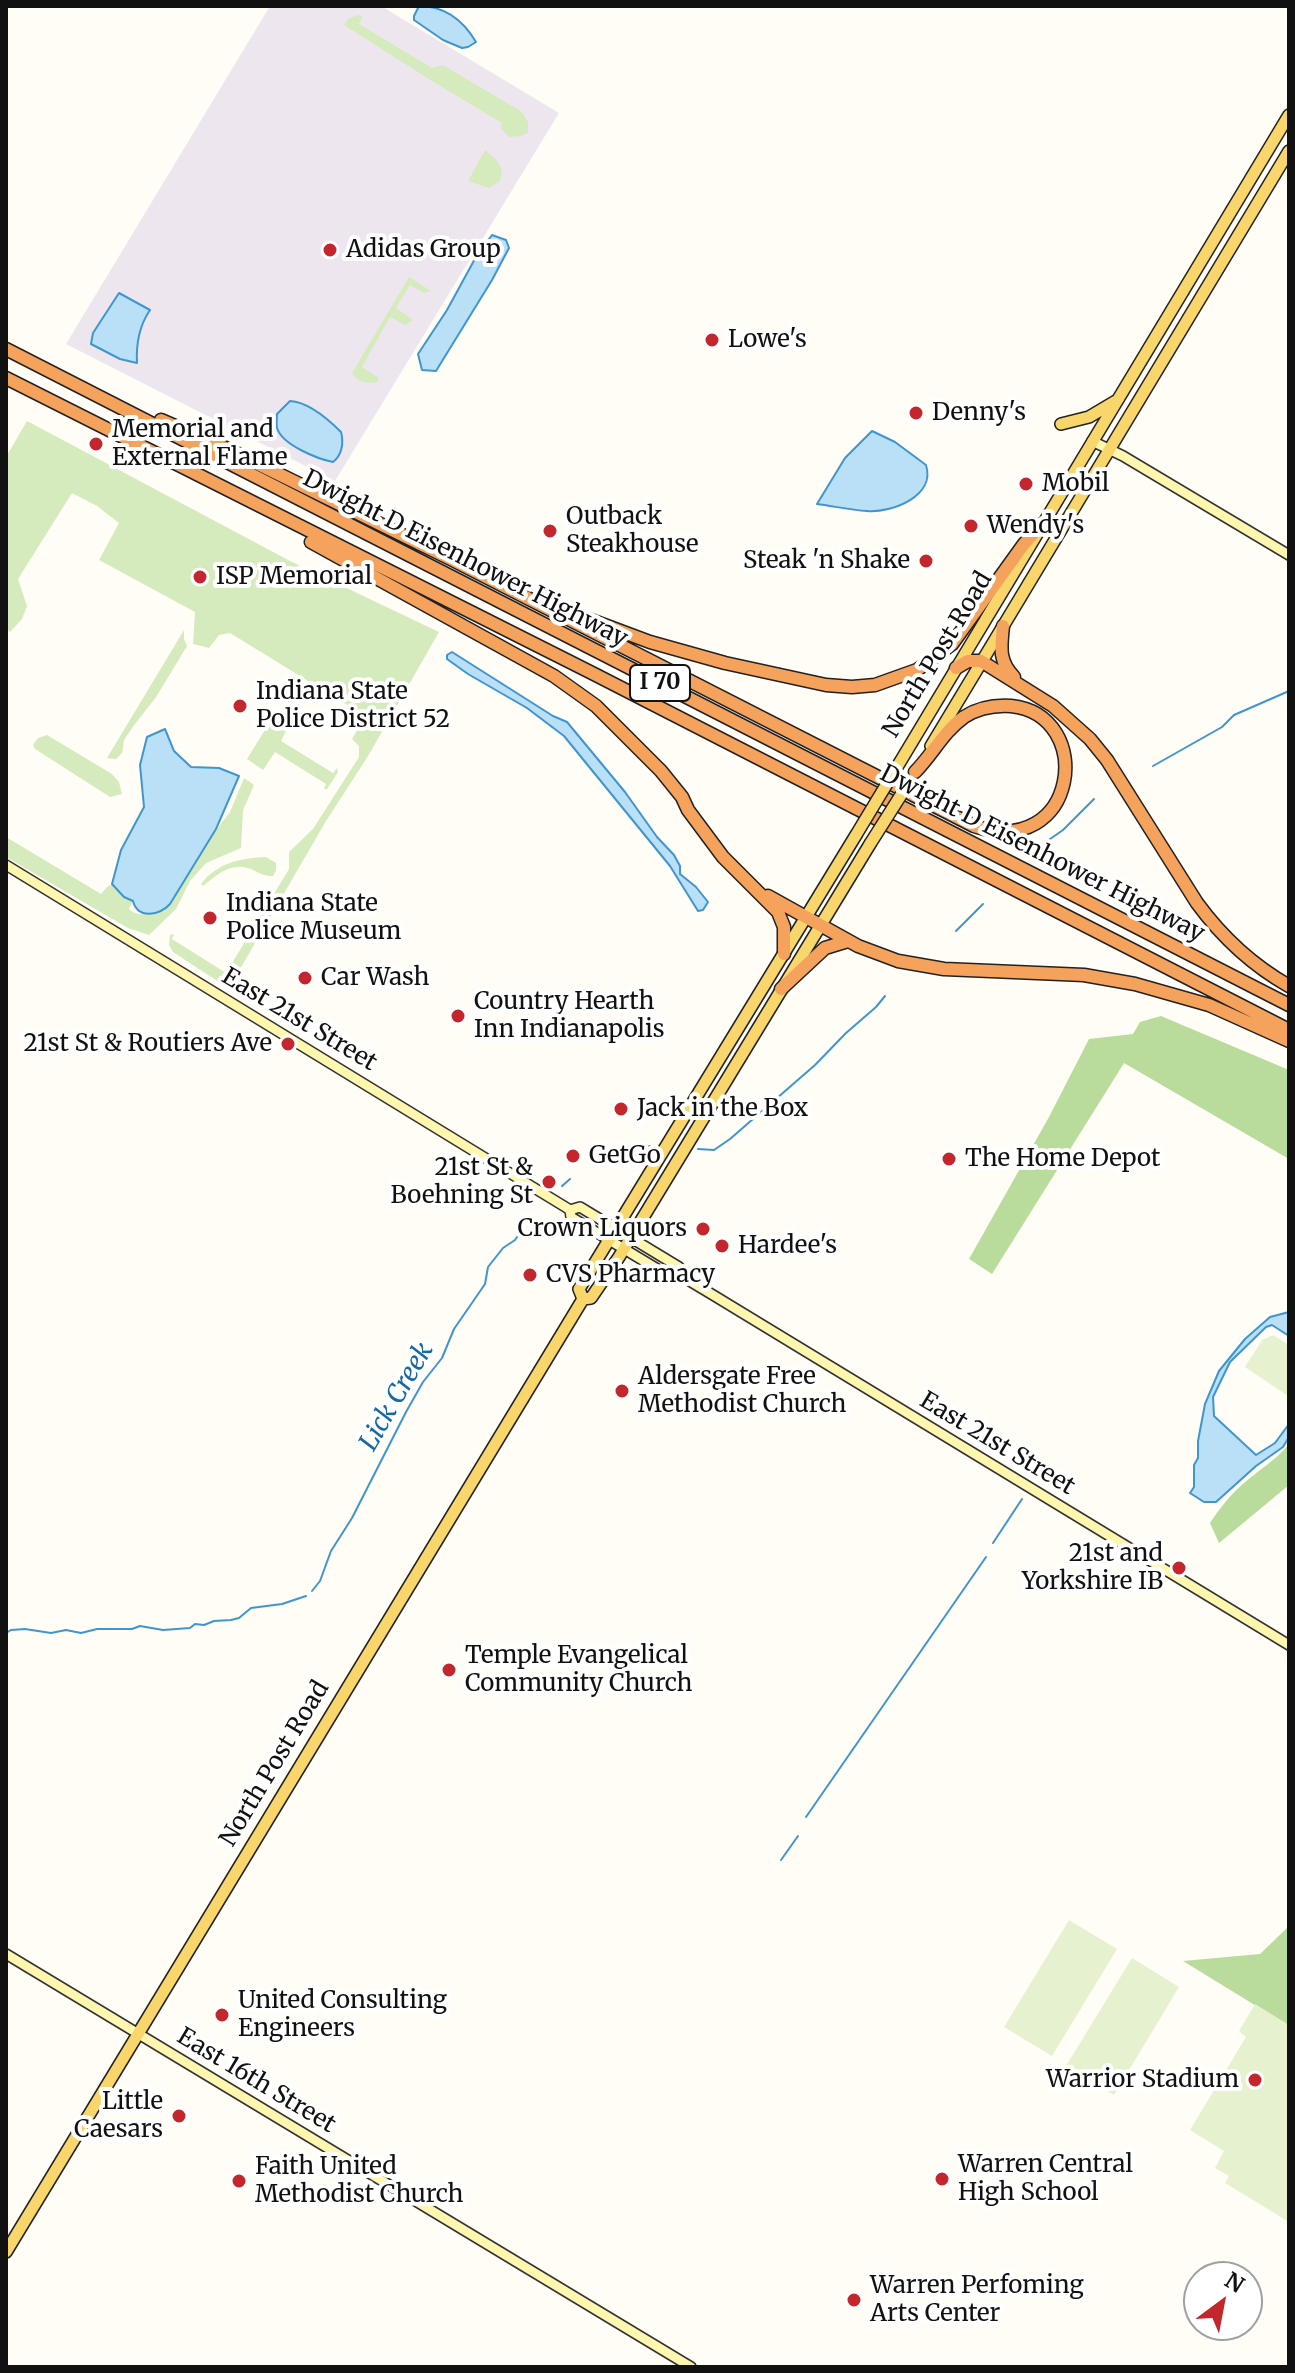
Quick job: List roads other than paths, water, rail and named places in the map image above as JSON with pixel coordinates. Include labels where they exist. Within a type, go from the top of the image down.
[{"type":"highway","name":"Dwight D Eisenhower Highway","points":[[6,349],[1289,1005]]},
{"type":"highway","points":[[31,362],[230,450],[974,826],[1014,832],[1043,819],[1061,795],[1066,766],[1061,743],[1045,720],[1025,709],[999,706],[977,710],[964,717],[915,772]]},
{"type":"highway","name":"Dwight D Eisenhower Highway","points":[[6,378],[594,674],[1289,1030]]},
{"type":"highway","points":[[156,455],[256,513],[436,609],[596,706],[647,755],[682,797],[714,846],[782,918],[784,954]]},
{"type":"highway","points":[[451,559],[584,618],[650,642],[725,663],[826,685],[862,686],[906,676],[943,653],[1042,524]]},
{"type":"highway","points":[[1003,626],[1001,658],[1006,669],[1027,690]]},
{"type":"highway","points":[[956,668],[968,661],[981,661],[1070,719],[1097,748],[1197,903],[1217,928],[1255,964],[1289,986]]},
{"type":"highway","points":[[752,886],[848,941],[887,958],[955,970],[1084,975],[1135,984],[1209,1005],[1289,1041]]},
{"type":"highway","points":[[781,989],[825,948],[848,941]]},
{"type":"main road","name":"North Post Road","points":[[583,1299],[579,1289],[1289,115]]},
{"type":"main road","name":"North Post Road","points":[[583,1299],[591,1298],[628,1244],[1289,151]]},
{"type":"main road","points":[[1061,424],[1089,417],[1117,401]]},
{"type":"main road","points":[[1092,441],[1192,496],[1289,555]]},
{"type":"main road","name":"East 21st Street","points":[[6,865],[570,1210],[580,1207],[616,1229],[628,1244]]},
{"type":"main road","points":[[653,1166],[671,1172]]},
{"type":"main road","name":"East 21st Street","points":[[570,1210],[571,1217],[609,1241],[628,1244],[679,1267],[683,1277],[1289,1645]]},
{"type":"main road","name":"North Post Road","points":[[6,2252],[583,1299]]},
{"type":"main road","name":"East 16th Street","points":[[6,1954],[691,2367]]},
{"type":"water","points":[[419,6],[452,16],[476,42],[462,48],[443,40],[414,20]]},
{"type":"water","points":[[492,235],[506,240],[509,248],[436,371],[422,370],[418,354]]},
{"type":"water","points":[[119,293],[150,310],[139,335],[137,363],[120,359],[91,344],[93,333]]},
{"type":"water","points":[[290,401],[311,408],[341,432],[342,448],[333,462],[301,450],[280,434],[277,414]]},
{"type":"water","points":[[872,431],[895,442],[926,465],[925,486],[910,500],[877,511],[817,504],[845,458]]},
{"type":"water","points":[[452,652],[567,722],[674,855],[680,866],[680,874],[708,902],[703,910],[698,911],[670,866],[564,736],[527,708],[447,659]]},
{"type":"water","points":[[165,729],[174,751],[191,767],[219,768],[239,776],[216,829],[170,904],[150,914],[139,911],[133,901],[124,897],[112,884],[121,850],[144,807],[140,765],[147,737]]},
{"type":"water","points":[[1289,1312],[1289,1336],[1272,1325],[1266,1327],[1230,1362],[1213,1397],[1214,1416],[1256,1455],[1275,1443],[1289,1424],[1289,1437],[1283,1447],[1256,1466],[1216,1502],[1204,1502],[1190,1493],[1194,1487],[1194,1465],[1198,1458],[1205,1404],[1219,1371],[1245,1339],[1270,1317]]},
{"type":"waterway","name":"Lick Creek","points":[[1153,766],[1222,727],[1234,715],[1289,691]]},
{"type":"waterway","name":"Lick Creek","points":[[1040,846],[1063,830],[1094,799]]},
{"type":"waterway","name":"Lick Creek","points":[[956,931],[983,904]]},
{"type":"waterway","name":"Lick Creek","points":[[698,1149],[714,1150],[730,1139],[815,1065],[885,996]]},
{"type":"waterway","name":"Lick Creek","points":[[641,1147],[650,1146]]},
{"type":"waterway","name":"Lick Creek","points":[[562,1186],[570,1179]]},
{"type":"waterway","name":"Lick Creek","points":[[312,1591],[320,1581],[331,1551],[352,1518],[406,1412],[423,1382],[442,1358],[454,1329],[485,1284],[488,1267],[522,1230]]},
{"type":"waterway","points":[[993,1543],[1022,1499]]},
{"type":"waterway","points":[[806,1817],[986,1557]]},
{"type":"waterway","name":"Lick Creek","points":[[6,1633],[25,1629],[81,1633],[140,1626],[163,1630],[190,1628],[195,1624],[239,1618],[251,1608],[282,1604],[306,1596]]},
{"type":"waterway","points":[[781,1860],[798,1836]]},
{"type":"place","name":"Adidas Group","points":[[330,250]]},
{"type":"place","name":"Lowe's","points":[[712,340]]},
{"type":"place","name":"Denny's","points":[[916,413]]},
{"type":"place","name":"Memorial and External Flame","points":[[96,444]]},
{"type":"place","name":"Mobil","points":[[1026,484]]},
{"type":"place","name":"Wendy's","points":[[971,526]]},
{"type":"place","name":"Outback Steakhouse","points":[[550,531]]},
{"type":"place","name":"Steak 'n Shake","points":[[926,561]]},
{"type":"place","name":"ISP Memorial","points":[[200,577]]},
{"type":"place","name":"Indiana State Police District 52","points":[[240,706]]},
{"type":"place","name":"Indiana State Police Museum","points":[[210,918]]},
{"type":"place","name":"Car Wash","points":[[305,978]]},
{"type":"place","name":"Country Hearth Inn Indianapolis","points":[[458,1016]]},
{"type":"place","name":"21st St & Routiers Ave","points":[[288,1044]]},
{"type":"place","name":"Jack in the Box","points":[[621,1109]]},
{"type":"place","name":"GetGo","points":[[573,1156]]},
{"type":"place","name":"The Home Depot","points":[[949,1159]]},
{"type":"place","name":"21st St & Boehning St","points":[[549,1182]]},
{"type":"place","name":"Crown Liquors","points":[[703,1229]]},
{"type":"place","name":"Hardee's","points":[[722,1246]]},
{"type":"place","name":"CVS Pharmacy","points":[[530,1275]]},
{"type":"place","name":"Aldersgate Free Methodist Church","points":[[622,1391]]},
{"type":"place","name":"21st and Yorkshire IB","points":[[1179,1568]]},
{"type":"place","name":"Temple Evangelical Community Church","points":[[449,1670]]},
{"type":"place","name":"United Consulting Engineers","points":[[222,2015]]},
{"type":"place","name":"Warrior Stadium","points":[[1255,2080]]},
{"type":"place","name":"Little Caesars","points":[[179,2116]]},
{"type":"place","name":"Warren Central High School","points":[[942,2179]]},
{"type":"place","name":"Faith United Methodist Church","points":[[239,2181]]},
{"type":"place","name":"Warren Perfoming Arts Center","points":[[854,2300]]}]
